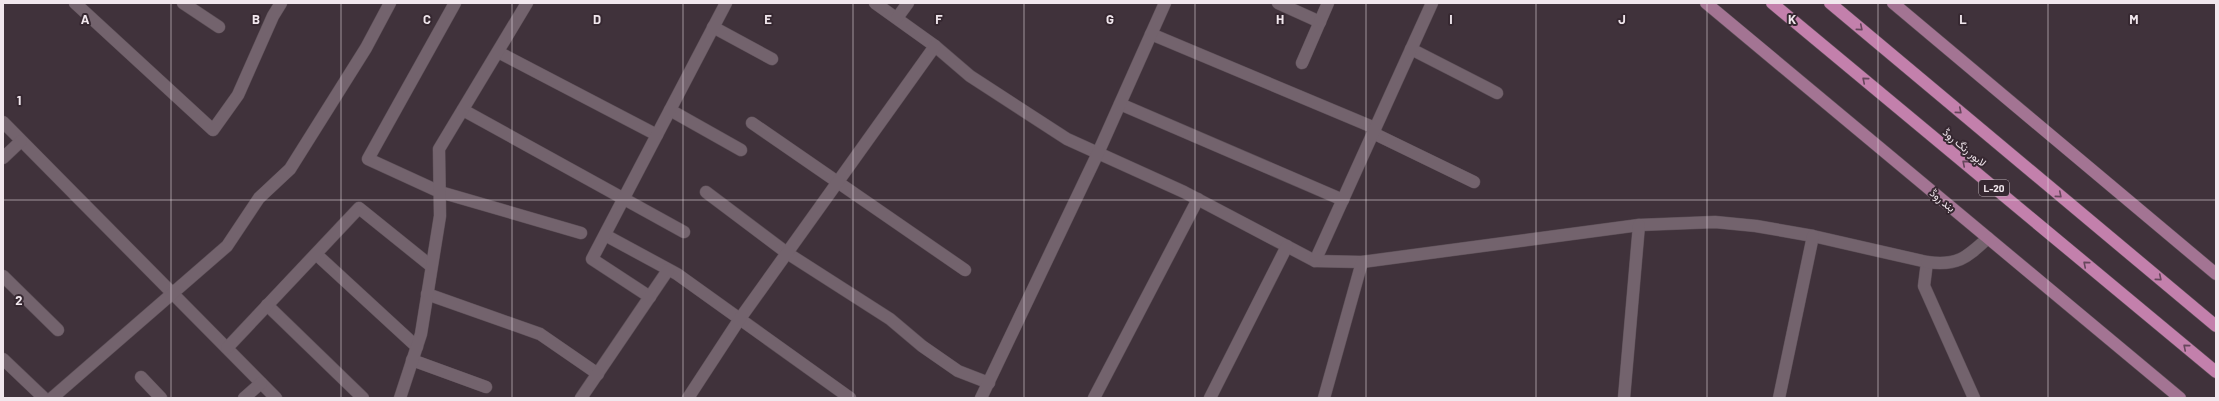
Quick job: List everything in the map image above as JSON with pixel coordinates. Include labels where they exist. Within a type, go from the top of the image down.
[{"type":"highway","name":"لاہور رنگ روڈ","points":[[1772,3],[2216,372]]},
{"type":"highway","points":[[1830,3],[2216,326]]},
{"type":"main road","name":"بند روڈ","points":[[1706,3],[2180,398]]},
{"type":"main road","points":[[1893,3],[2216,274]]},
{"type":"street","points":[[75,3],[213,130],[238,95],[273,16],[281,3]]},
{"type":"street","points":[[183,3],[219,27]]},
{"type":"street","points":[[52,398],[228,246],[259,198],[290,169],[366,48],[390,3]]},
{"type":"street","points":[[455,3],[368,159],[440,192],[581,233]]},
{"type":"street","points":[[400,398],[421,334],[440,216],[439,148],[527,3]]},
{"type":"street","points":[[650,297],[592,259],[726,3]]},
{"type":"street","points":[[875,3],[936,46],[970,76],[1067,139],[1198,199],[1315,261],[1362,262],[1639,225],[1715,222],[1756,226],[1814,236],[1927,262],[1944,264],[1957,262],[1966,258],[1988,238]]},
{"type":"street","points":[[897,18],[908,3]]},
{"type":"street","points":[[982,398],[1098,153],[1165,3]]},
{"type":"street","points":[[1278,3],[1320,22]]},
{"type":"street","points":[[1302,64],[1328,3]]},
{"type":"street","points":[[1315,261],[1432,3]]},
{"type":"street","points":[[713,27],[772,58]]},
{"type":"street","points":[[1151,34],[1374,130],[1474,182]]},
{"type":"street","points":[[693,396],[739,320],[836,182],[936,46]]},
{"type":"street","points":[[1411,49],[1497,93]]},
{"type":"street","points":[[498,52],[657,134]]},
{"type":"street","points":[[1120,104],[1342,200]]},
{"type":"street","points":[[463,110],[684,232]]},
{"type":"street","points":[[670,110],[740,150]]},
{"type":"street","points":[[3,122],[276,398]]},
{"type":"street","points":[[752,123],[965,270]]},
{"type":"street","points":[[3,158],[22,141]]},
{"type":"street","points":[[706,192],[787,252],[890,319],[922,346],[958,371],[989,383]]},
{"type":"street","points":[[1094,398],[1198,199]]},
{"type":"street","points":[[226,348],[359,208],[431,266]]},
{"type":"street","points":[[1624,398],[1639,225]]},
{"type":"street","points":[[605,235],[668,270],[850,398]]},
{"type":"street","points":[[1779,398],[1814,236]]},
{"type":"street","points":[[1210,398],[1287,246]]},
{"type":"street","points":[[316,254],[417,347]]},
{"type":"street","points":[[1324,398],[1362,262]]},
{"type":"street","points":[[1927,262],[1924,286],[1974,398]]},
{"type":"street","points":[[581,398],[668,270]]},
{"type":"street","points":[[3,276],[58,330]]},
{"type":"street","points":[[427,294],[540,334],[598,374]]},
{"type":"street","points":[[267,305],[363,398]]},
{"type":"street","points":[[3,359],[44,398]]},
{"type":"street","points":[[412,360],[486,387]]},
{"type":"street","points":[[141,377],[161,398]]},
{"type":"street","points":[[244,398],[261,383]]}]
